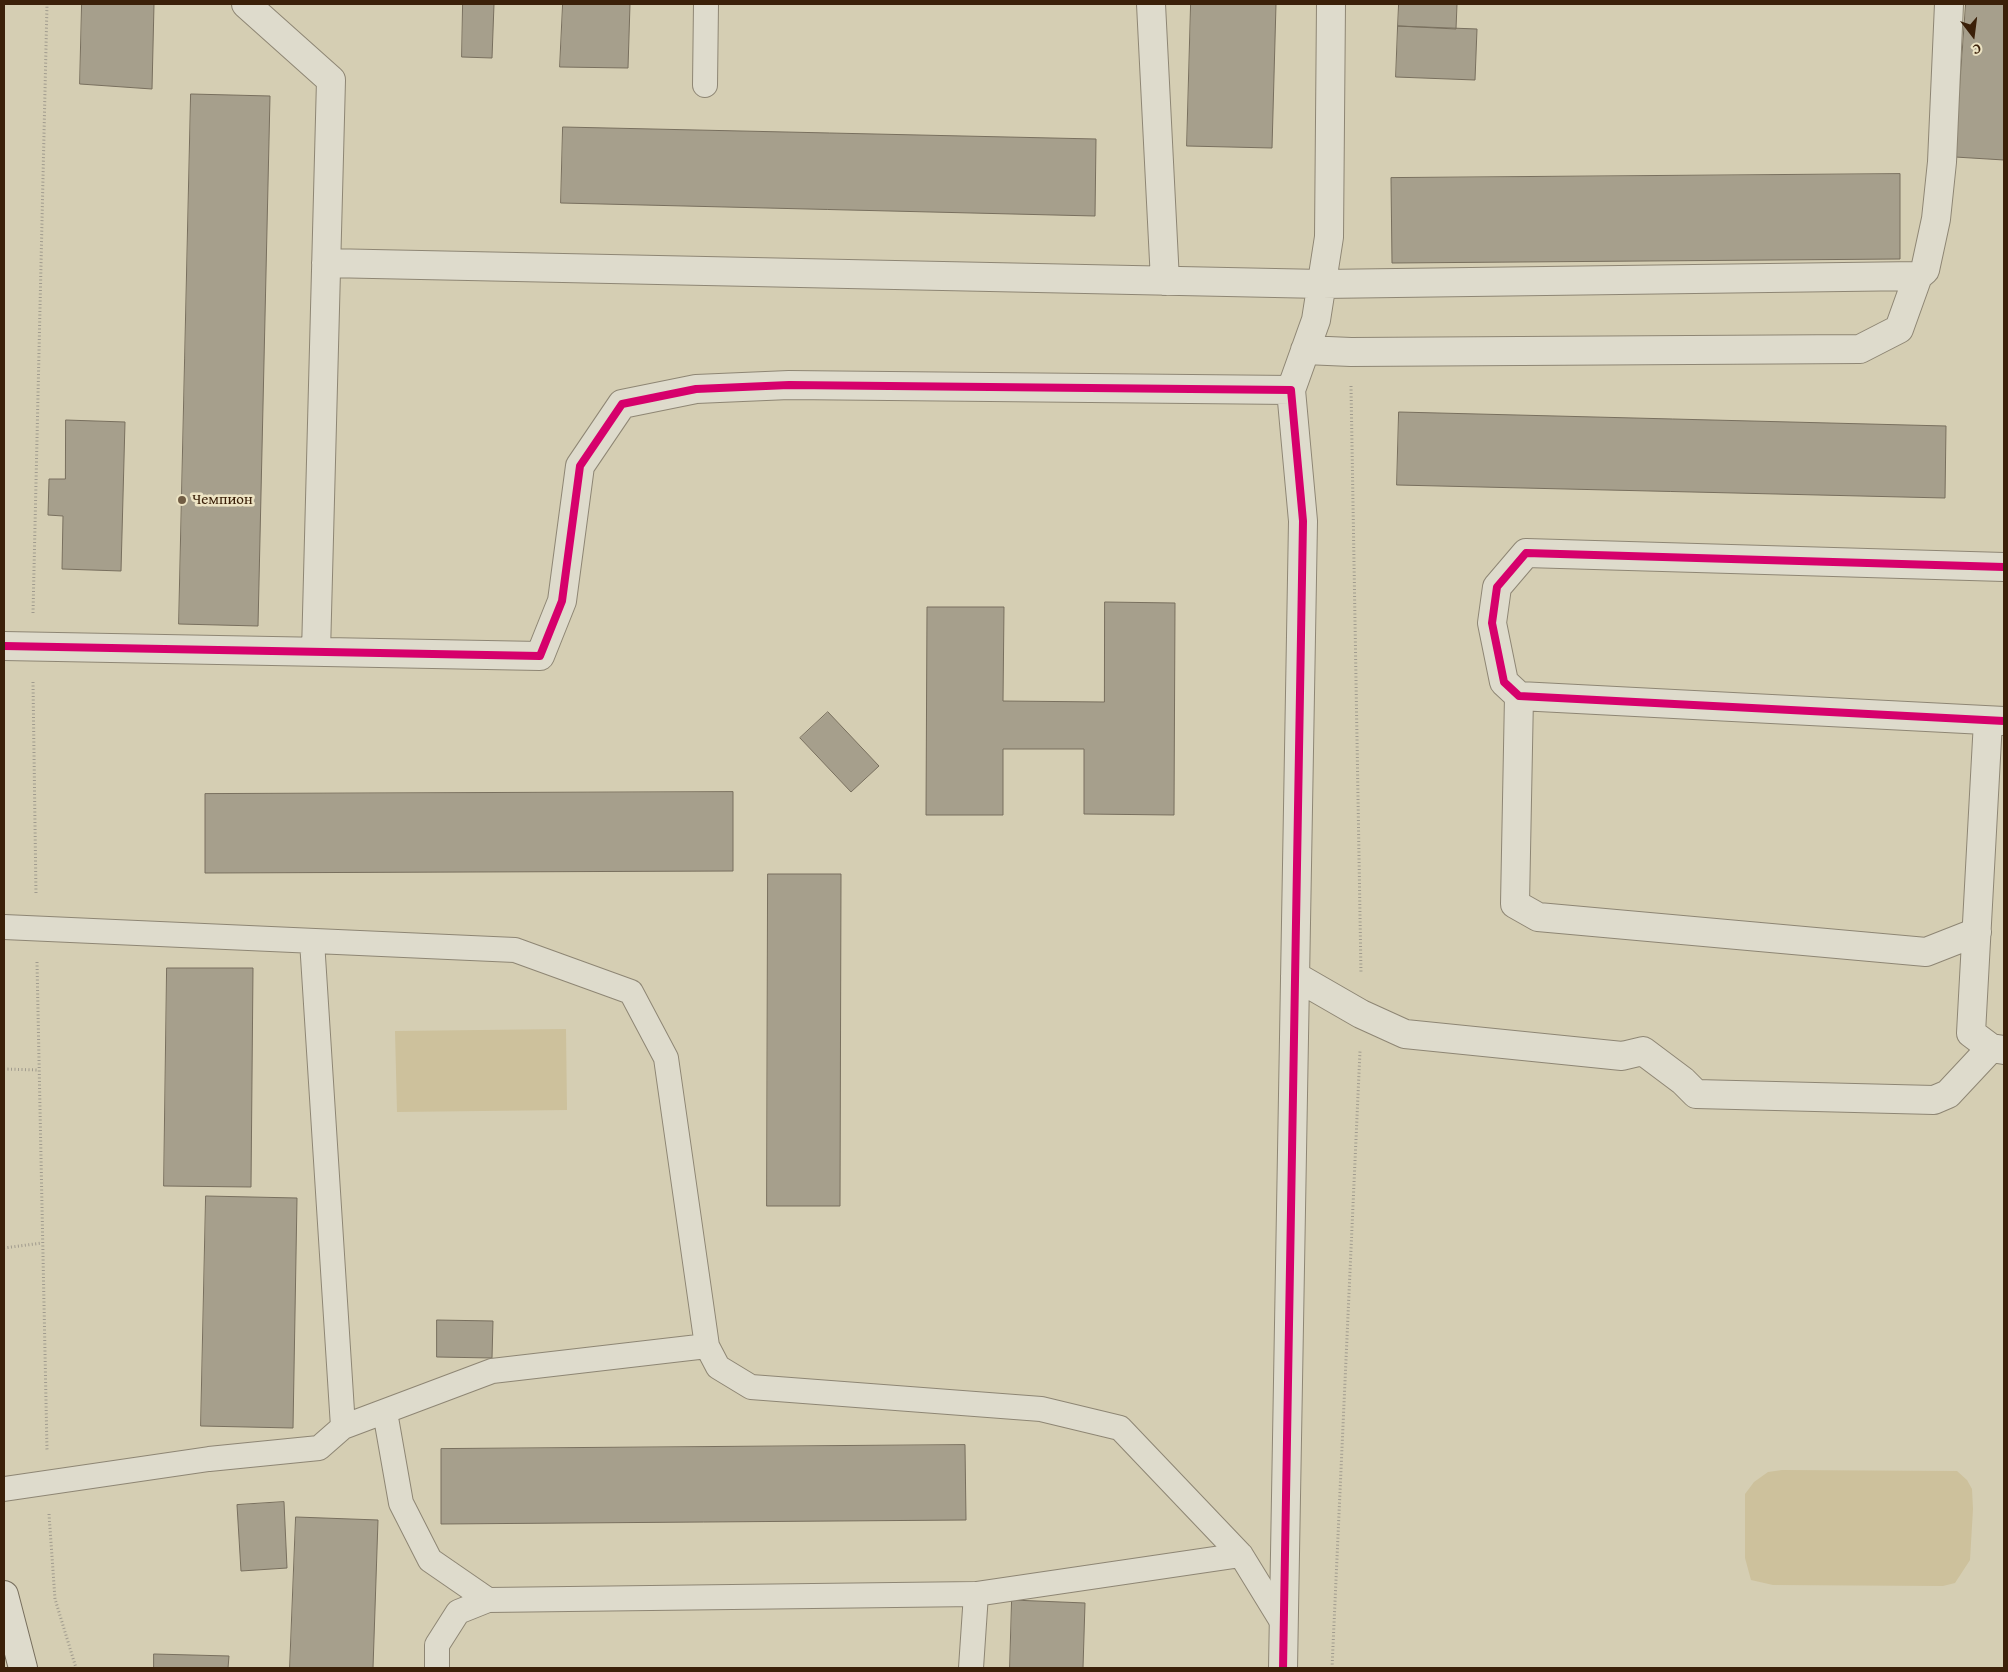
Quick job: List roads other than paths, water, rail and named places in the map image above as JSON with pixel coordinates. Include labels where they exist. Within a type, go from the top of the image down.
[{"type":"street","points":[[246,4],[331,80],[316,652]]},
{"type":"street","points":[[1151,4],[1165,281]]},
{"type":"street","points":[[1283,1668],[1303,521],[1291,390],[1316,320],[1330,237],[1331,4]]},
{"type":"street","points":[[1305,350],[1361,352],[1860,349],[1899,328],[1918,276],[1925,270],[1936,219],[1942,162],[1949,4]]},
{"type":"street","points":[[326,263],[1322,284],[1918,276]]},
{"type":"street","points":[[4,646],[540,656],[562,601],[580,466],[622,404],[696,389],[790,385],[1291,390]]},
{"type":"street","points":[[1295,976],[1362,1014],[1405,1034],[1622,1056],[1642,1052],[1683,1081],[1696,1094],[1934,1100],[1948,1094],[1998,1049],[1972,1032],[1977,932],[1996,721],[1519,696],[1504,682],[1492,623],[1497,588],[1526,553],[2004,567]]},
{"type":"street","points":[[1519,696],[1515,904],[1538,917],[1926,952],[1977,932]]},
{"type":"street","points":[[4,1595],[23,1668]]},
{"type":"lane","points":[[706,4],[706,85]]},
{"type":"lane","points":[[4,927],[515,950],[631,992],[666,1058],[707,1346],[718,1367],[751,1387],[1041,1409],[1120,1428],[1241,1555],[1284,1625]]},
{"type":"lane","points":[[312,941],[343,1427]]},
{"type":"lane","points":[[4,1489],[209,1459],[319,1448],[343,1427],[492,1371],[707,1346]]},
{"type":"lane","points":[[385,1412],[402,1504],[430,1560],[488,1600]]},
{"type":"lane","points":[[438,1668],[437,1645],[458,1612],[488,1600],[976,1594],[1241,1555]]},
{"type":"lane","points":[[971,1668],[976,1594]]},
{"type":"place","name":"Чемпион","points":[[182,500]]}]
